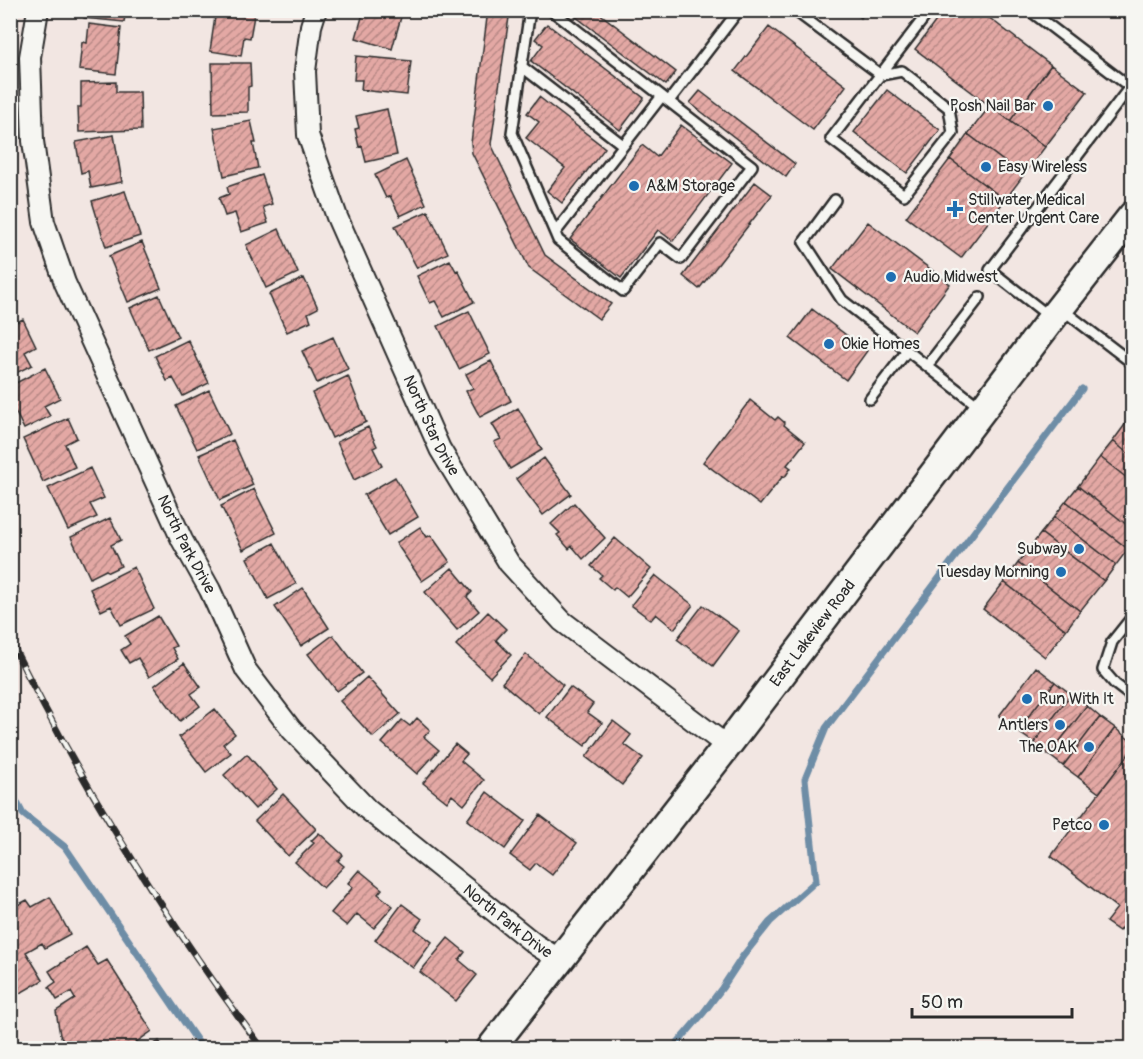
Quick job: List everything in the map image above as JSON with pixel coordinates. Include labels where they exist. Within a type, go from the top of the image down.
[{"type":"main road","name":"East Lakeview Road","points":[[491,1048],[727,746],[1132,216]]},
{"type":"street","name":"North Star Drive","points":[[316,10],[311,26],[305,71],[308,135],[337,217],[440,449],[509,562],[562,621],[727,746]]},
{"type":"street","name":"North Park Drive","points":[[35,11],[30,57],[33,141],[44,222],[65,283],[182,540],[210,590],[246,670],[291,729],[367,810],[536,945],[560,960]]},
{"type":"lane","points":[[530,10],[512,133],[558,240],[623,291],[660,243],[681,259],[752,166],[551,10]]},
{"type":"lane","points":[[555,233],[623,145],[666,99],[738,10]]},
{"type":"lane","points":[[794,10],[881,75],[902,71],[949,108],[953,133],[904,195],[831,139],[881,75],[930,10]]},
{"type":"lane","points":[[1029,10],[1130,87],[990,270],[1132,363]]},
{"type":"lane","points":[[521,66],[623,145]]},
{"type":"lane","points":[[835,200],[804,242],[842,300],[983,410]]},
{"type":"lane","points":[[927,366],[980,297]]},
{"type":"lane","points":[[870,399],[907,351]]},
{"type":"lane","points":[[1132,617],[1112,642],[1102,670],[1132,697]]},
{"type":"building","points":[[63,10],[83,10],[82,16],[62,13]]},
{"type":"building","points":[[85,10],[126,10],[124,22],[84,18]]},
{"type":"building","points":[[216,10],[255,10],[250,38],[244,37],[241,56],[210,51]]},
{"type":"building","points":[[364,10],[403,10],[392,49],[356,38]]},
{"type":"building","points":[[488,10],[510,10],[491,144],[545,255],[611,304],[599,319],[529,268],[472,153],[471,143]]},
{"type":"building","points":[[567,10],[595,10],[676,72],[666,85]]},
{"type":"building","points":[[851,10],[867,10],[861,18]]},
{"type":"building","points":[[944,10],[979,10],[1051,65],[1010,121],[915,49]]},
{"type":"building","points":[[89,24],[121,28],[116,74],[79,70],[82,42],[87,43]]},
{"type":"building","points":[[547,24],[644,98],[620,130],[531,61],[543,45],[535,39]]},
{"type":"building","points":[[769,27],[846,86],[813,130],[735,71]]},
{"type":"building","points":[[356,56],[411,61],[407,95],[361,90],[362,80],[354,80]]},
{"type":"building","points":[[212,63],[250,63],[251,86],[248,87],[248,112],[213,113]]},
{"type":"building","name":"Posh Nail Bar","points":[[1051,65],[1087,92],[1045,147],[1010,121]]},
{"type":"building","points":[[116,82],[116,92],[140,92],[141,130],[79,132],[78,107],[81,107],[81,83]]},
{"type":"building","points":[[887,90],[940,130],[907,173],[854,132]]},
{"type":"building","points":[[700,91],[795,164],[786,177],[690,103]]},
{"type":"building","points":[[539,97],[605,148],[562,203],[547,191],[565,168],[526,138],[539,122],[527,113]]},
{"type":"building","points":[[990,106],[1045,147],[1023,176],[968,134]]},
{"type":"building","points":[[387,109],[397,155],[366,162],[362,146],[359,147],[355,129],[359,128],[356,116]]},
{"type":"building","points":[[251,121],[258,168],[224,176],[214,128]]},
{"type":"building","points":[[681,125],[732,163],[673,241],[658,230],[621,278],[570,239],[642,145],[657,157]]},
{"type":"building","name":"Easy Wireless","points":[[968,134],[1023,176],[1005,200],[950,159]]},
{"type":"building","points":[[114,135],[122,182],[91,188],[88,171],[81,173],[76,142]]},
{"type":"building","name":"Stillwater Medical Center Urgent Care","points":[[950,159],[1005,200],[961,258],[906,217]]},
{"type":"building","points":[[406,160],[426,204],[400,216],[390,196],[386,198],[375,175]]},
{"type":"building","points":[[262,175],[272,204],[263,207],[268,223],[241,232],[235,213],[225,216],[219,198],[229,194],[227,187]]},
{"type":"building","points":[[755,182],[772,195],[699,289],[683,276]]},
{"type":"building","points":[[125,191],[140,236],[106,247],[92,201]]},
{"type":"building","points":[[428,211],[448,253],[417,268],[395,226]]},
{"type":"building","name":"Audio Midwest","points":[[868,222],[950,284],[914,332],[832,269]]},
{"type":"building","points":[[279,229],[298,273],[266,288],[246,245]]},
{"type":"building","points":[[142,242],[161,288],[128,302],[109,256]]},
{"type":"building","points":[[450,260],[456,271],[458,270],[474,302],[444,317],[435,301],[430,303],[417,276]]},
{"type":"building","points":[[304,278],[318,308],[308,313],[311,321],[287,332],[269,294]]},
{"type":"building","points":[[159,295],[178,337],[149,350],[130,308]]},
{"type":"building","points":[[10,302],[16,314],[10,316]]},
{"type":"building","name":"Okie Homes","points":[[812,309],[867,351],[846,380],[790,338]]},
{"type":"building","points":[[469,311],[490,354],[459,369],[438,326]]},
{"type":"building","points":[[23,319],[36,346],[25,352],[32,365],[10,376],[10,325]]},
{"type":"building","points":[[333,337],[348,369],[317,383],[302,351]]},
{"type":"building","points":[[188,340],[209,383],[183,396],[173,378],[167,381],[155,356]]},
{"type":"building","points":[[491,361],[511,401],[480,417],[466,391],[473,388],[466,374]]},
{"type":"building","points":[[45,368],[60,398],[44,406],[50,416],[24,429],[10,401],[10,386]]},
{"type":"building","points":[[348,376],[366,422],[332,438],[312,393]]},
{"type":"building","points":[[209,390],[230,434],[197,449],[176,406]]},
{"type":"building","points":[[750,400],[775,420],[778,417],[805,442],[787,465],[791,468],[785,477],[783,476],[760,505],[703,462]]},
{"type":"building","points":[[518,408],[542,450],[510,469],[494,442],[501,439],[492,424]]},
{"type":"building","points":[[1132,415],[1132,457],[1113,441]]},
{"type":"building","points":[[68,418],[77,438],[65,444],[75,467],[43,482],[23,439]]},
{"type":"building","points":[[368,427],[377,446],[373,448],[382,466],[354,480],[337,442]]},
{"type":"building","points":[[233,440],[253,485],[220,500],[199,455]]},
{"type":"building","points":[[1113,441],[1132,457],[1132,482],[1100,457]]},
{"type":"building","points":[[1100,457],[1132,482],[1132,529],[1078,486]]},
{"type":"building","points":[[544,458],[571,494],[543,515],[516,479]]},
{"type":"building","points":[[90,468],[104,498],[90,504],[97,517],[68,530],[48,488]]},
{"type":"building","points":[[395,477],[418,517],[388,535],[364,495]]},
{"type":"building","points":[[1078,486],[1132,529],[1132,544],[1128,549],[1066,501]]},
{"type":"building","points":[[254,489],[276,533],[243,550],[221,506]]},
{"type":"building","points":[[1066,501],[1128,549],[1116,565],[1054,517]]},
{"type":"building","points":[[574,503],[605,538],[583,559],[572,546],[569,549],[557,535],[560,533],[551,524]]},
{"type":"building","name":"Subway","points":[[1054,517],[1116,565],[1104,581],[1041,533]]},
{"type":"building","points":[[110,518],[121,540],[111,545],[121,566],[90,578],[71,537]]},
{"type":"building","points":[[420,527],[427,537],[431,535],[450,562],[422,581],[396,543]]},
{"type":"building","name":"Tuesday Morning","points":[[1041,533],[1104,581],[1080,611],[1018,563]]},
{"type":"building","points":[[615,538],[651,569],[627,597],[615,587],[613,590],[599,578],[602,575],[591,566]]},
{"type":"building","points":[[274,543],[296,584],[268,599],[247,558]]},
{"type":"building","points":[[1018,563],[1080,611],[1066,630],[1004,582]]},
{"type":"building","points":[[134,567],[154,609],[121,625],[111,606],[101,611],[90,589]]},
{"type":"building","points":[[452,568],[472,592],[467,597],[479,611],[457,630],[425,592]]},
{"type":"building","points":[[655,575],[693,605],[674,629],[656,614],[651,620],[631,605]]},
{"type":"building","points":[[1004,582],[1066,630],[1045,657],[983,609]]},
{"type":"building","points":[[303,588],[329,628],[301,646],[275,607]]},
{"type":"building","points":[[703,605],[739,631],[713,666],[677,639]]},
{"type":"building","points":[[488,612],[506,629],[496,640],[511,655],[490,677],[456,645]]},
{"type":"building","points":[[158,616],[176,646],[172,648],[178,659],[149,677],[138,658],[129,663],[121,650],[130,644],[125,636]]},
{"type":"building","points":[[333,635],[362,673],[337,691],[308,654]]},
{"type":"building","points":[[526,654],[563,685],[539,714],[502,683]]},
{"type":"building","points":[[184,663],[201,687],[191,694],[200,706],[180,721],[154,686]]},
{"type":"building","name":"Run With It","points":[[1036,667],[1055,682],[1017,731],[999,716]]},
{"type":"building","points":[[367,677],[400,714],[373,737],[340,701]]},
{"type":"building","points":[[1055,682],[1071,694],[1034,743],[1017,731]]},
{"type":"building","points":[[570,687],[593,704],[587,712],[602,723],[585,746],[547,717]]},
{"type":"building","name":"Antlers","points":[[1071,694],[1087,706],[1049,755],[1034,743]]},
{"type":"building","points":[[1087,706],[1100,717],[1063,766],[1049,755]]},
{"type":"building","points":[[215,709],[235,734],[223,744],[231,753],[206,772],[179,737]]},
{"type":"building","name":"The OAK","points":[[1100,717],[1115,728],[1078,777],[1063,766]]},
{"type":"building","points":[[417,718],[430,730],[424,737],[439,750],[417,774],[382,743],[402,720],[410,726]]},
{"type":"building","points":[[613,721],[631,735],[624,744],[643,758],[622,785],[586,757]]},
{"type":"building","points":[[1115,728],[1132,742],[1132,750],[1099,793],[1078,777]]},
{"type":"building","points":[[455,744],[467,754],[461,761],[484,780],[464,805],[452,795],[447,802],[423,783]]},
{"type":"building","name":"Petco","points":[[1132,750],[1132,913],[1119,931],[1106,922],[1117,908],[1051,856]]},
{"type":"building","points":[[247,754],[277,789],[255,809],[224,775]]},
{"type":"building","points":[[487,792],[525,821],[505,849],[467,820]]},
{"type":"building","points":[[283,794],[316,829],[288,856],[255,821]]},
{"type":"building","points":[[540,815],[577,843],[552,875],[536,863],[530,870],[510,855]]},
{"type":"building","points":[[319,833],[343,855],[338,861],[344,866],[323,888],[295,862],[314,843],[311,841]]},
{"type":"building","points":[[359,870],[382,889],[378,894],[393,906],[374,928],[357,914],[347,926],[331,913],[353,887],[348,883]]},
{"type":"building","points":[[50,897],[70,934],[45,948],[42,943],[26,952],[43,980],[10,999],[10,909],[27,900],[32,907]]},
{"type":"building","points":[[402,904],[422,919],[415,929],[432,942],[413,968],[375,940]]},
{"type":"building","points":[[448,938],[465,952],[459,960],[477,975],[456,1001],[420,972]]},
{"type":"building","points":[[86,947],[98,965],[107,960],[152,1031],[128,1048],[69,1048],[60,1035],[56,1011],[75,999],[71,992],[57,1000],[49,987],[56,982],[49,971]]},
{"type":"building","points":[[159,1041],[164,1048],[148,1048]]},
{"type":"waterway","points":[[673,1048],[704,1012],[770,922],[816,881],[805,779],[826,728],[1082,389]]},
{"type":"waterway","points":[[10,789],[23,814],[65,847],[202,1048]]},
{"type":"railway","points":[[10,640],[66,746],[127,850],[192,951],[262,1048]]},
{"type":"place","name":"Posh Nail Bar","points":[[1048,106]]},
{"type":"place","name":"Easy Wireless","points":[[986,167]]},
{"type":"place","name":"A&M Storage","points":[[634,186]]},
{"type":"place","name":"Stillwater Medical Center Urgent Care","points":[[955,209]]},
{"type":"place","name":"Audio Midwest","points":[[891,277]]},
{"type":"place","name":"Okie Homes","points":[[829,344]]},
{"type":"place","name":"Subway","points":[[1079,549]]},
{"type":"place","name":"Tuesday Morning","points":[[1061,572]]},
{"type":"place","name":"Run With It","points":[[1027,699]]},
{"type":"place","name":"Antlers","points":[[1060,725]]},
{"type":"place","name":"The OAK","points":[[1089,747]]},
{"type":"place","name":"Petco","points":[[1104,825]]}]
